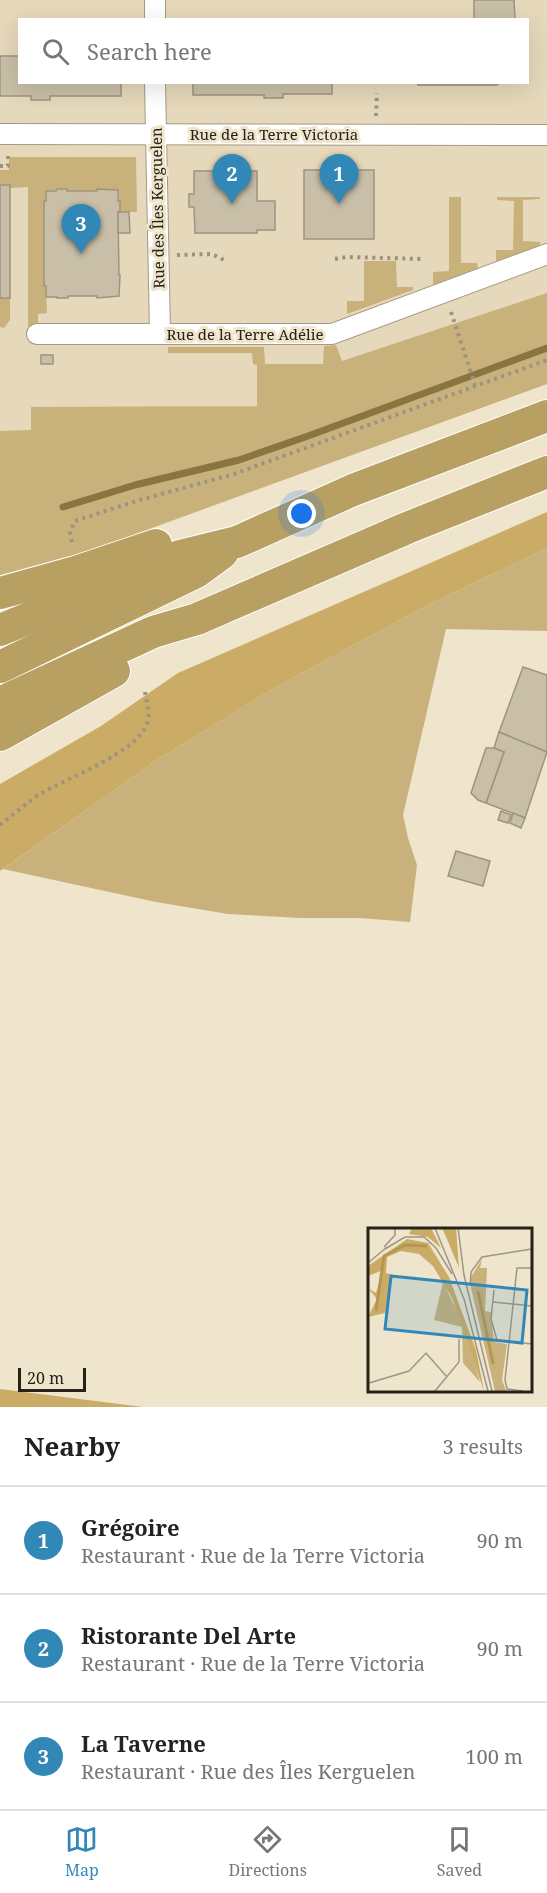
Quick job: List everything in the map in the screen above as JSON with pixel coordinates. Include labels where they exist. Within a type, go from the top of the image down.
[{"type":"highway","points":[[0,630],[180,556],[237,542],[353,490],[547,416]]},
{"type":"highway","points":[[0,703],[153,632],[197,619],[406,528],[547,472]]},
{"type":"highway","points":[[0,593],[76,572],[175,538],[237,542]]},
{"type":"highway","points":[[0,667],[196,573],[237,542]]},
{"type":"highway","points":[[0,735],[106,675],[161,649],[197,619]]},
{"type":"street","points":[[155,0],[155,18]]},
{"type":"street","name":"Rue des Îles Kerguelen","points":[[155,84],[160,333]]},
{"type":"street","name":"Rue de la Terre Victoria","points":[[0,134],[547,135]]},
{"type":"street","name":"Rue de la Terre Adélie","points":[[37,334],[332,334],[547,254]]},
{"type":"path","points":[[158,255],[212,254],[224,260]]},
{"type":"path","points":[[335,259],[346,257],[423,259]]},
{"type":"path","points":[[445,293],[475,385]]},
{"type":"path","points":[[72,542],[70,532],[75,521],[136,501],[234,474],[547,360]]},
{"type":"path","points":[[0,825],[40,795],[101,763],[137,738],[146,725],[149,712],[145,692]]},
{"type":"shaded area","points":[[0,0],[547,0],[547,348],[0,578]]},
{"type":"shaded area","points":[[9,157],[136,157],[137,212],[120,212],[118,190],[46,191],[44,286],[46,286],[47,313],[38,314],[38,326],[28,326],[28,187],[10,188],[0,185],[0,170],[9,170]]},
{"type":"shaded area","points":[[449,197],[461,197],[461,263],[477,263],[478,269],[433,285],[433,272],[449,271]]},
{"type":"shaded area","points":[[497,197],[540,197],[540,199],[523,200],[523,241],[540,242],[540,247],[496,262],[496,250],[513,250],[514,201],[497,200]]},
{"type":"shaded area","points":[[364,261],[396,261],[397,287],[413,287],[413,290],[347,314],[347,301],[364,301]]},
{"type":"shaded area","points":[[547,293],[547,384],[39,571],[0,581],[0,431],[31,430],[31,407],[257,406],[257,365],[253,364],[252,353],[168,353],[168,347],[264,347],[265,364],[323,364],[324,346],[336,345],[342,361]]},
{"type":"shaded area","points":[[0,298],[10,298],[10,320],[4,328],[0,327]]},
{"type":"shaded area","points":[[547,512],[547,548],[430,604],[276,687],[157,760],[0,871],[0,784],[101,726],[178,673]]},
{"type":"shaded area","points":[[547,548],[547,631],[446,629],[403,815],[417,865],[410,922],[360,918],[228,914],[156,902],[3,869],[157,760],[276,687],[430,604]]},
{"type":"shaded area","points":[[0,1389],[143,1407],[0,1407]]},
{"type":"building","points":[[474,0],[514,0],[515,18],[474,18]]},
{"type":"building","points":[[0,56],[18,56],[18,84],[121,84],[121,96],[50,96],[50,100],[31,100],[31,96],[0,96]]},
{"type":"building","points":[[193,84],[332,84],[332,94],[283,94],[283,98],[264,98],[264,95],[193,95]]},
{"type":"building","points":[[418,84],[498,84],[497,85]]},
{"type":"building","points":[[304,170],[374,170],[374,239],[304,239]]},
{"type":"building","points":[[194,171],[257,171],[257,201],[275,201],[275,230],[257,230],[257,233],[195,233],[194,207],[189,207],[189,194],[194,194]]},
{"type":"building","points":[[0,185],[10,185],[10,298],[0,298]]},
{"type":"building","points":[[67,189],[67,191],[118,190],[118,201],[120,201],[120,212],[118,212],[119,296],[46,297],[44,201],[46,201],[46,191]]},
{"type":"building","points":[[118,212],[129,212],[130,233],[118,233]]},
{"type":"building","points":[[41,355],[53,355],[53,364],[41,364]]},
{"type":"building","points":[[523,667],[547,675],[547,752],[499,732]]},
{"type":"building","points":[[499,732],[547,752],[525,818],[486,803],[504,752],[494,748]]},
{"type":"building","points":[[486,748],[504,752],[486,803],[478,800],[471,793]]},
{"type":"building","points":[[501,811],[511,815],[508,823],[498,820]]},
{"type":"building","points":[[513,813],[525,818],[521,828],[510,823]]},
{"type":"building","points":[[456,851],[490,861],[483,886],[448,876]]},
{"type":"waterway","points":[[63,507],[135,485],[239,460],[547,348]]},
{"type":"place","name":"Ristorante Del Arte","points":[[232,204]]},
{"type":"place","name":"Grégoire","points":[[339,204]]},
{"type":"place","name":"La Taverne","points":[[81,254]]}]
